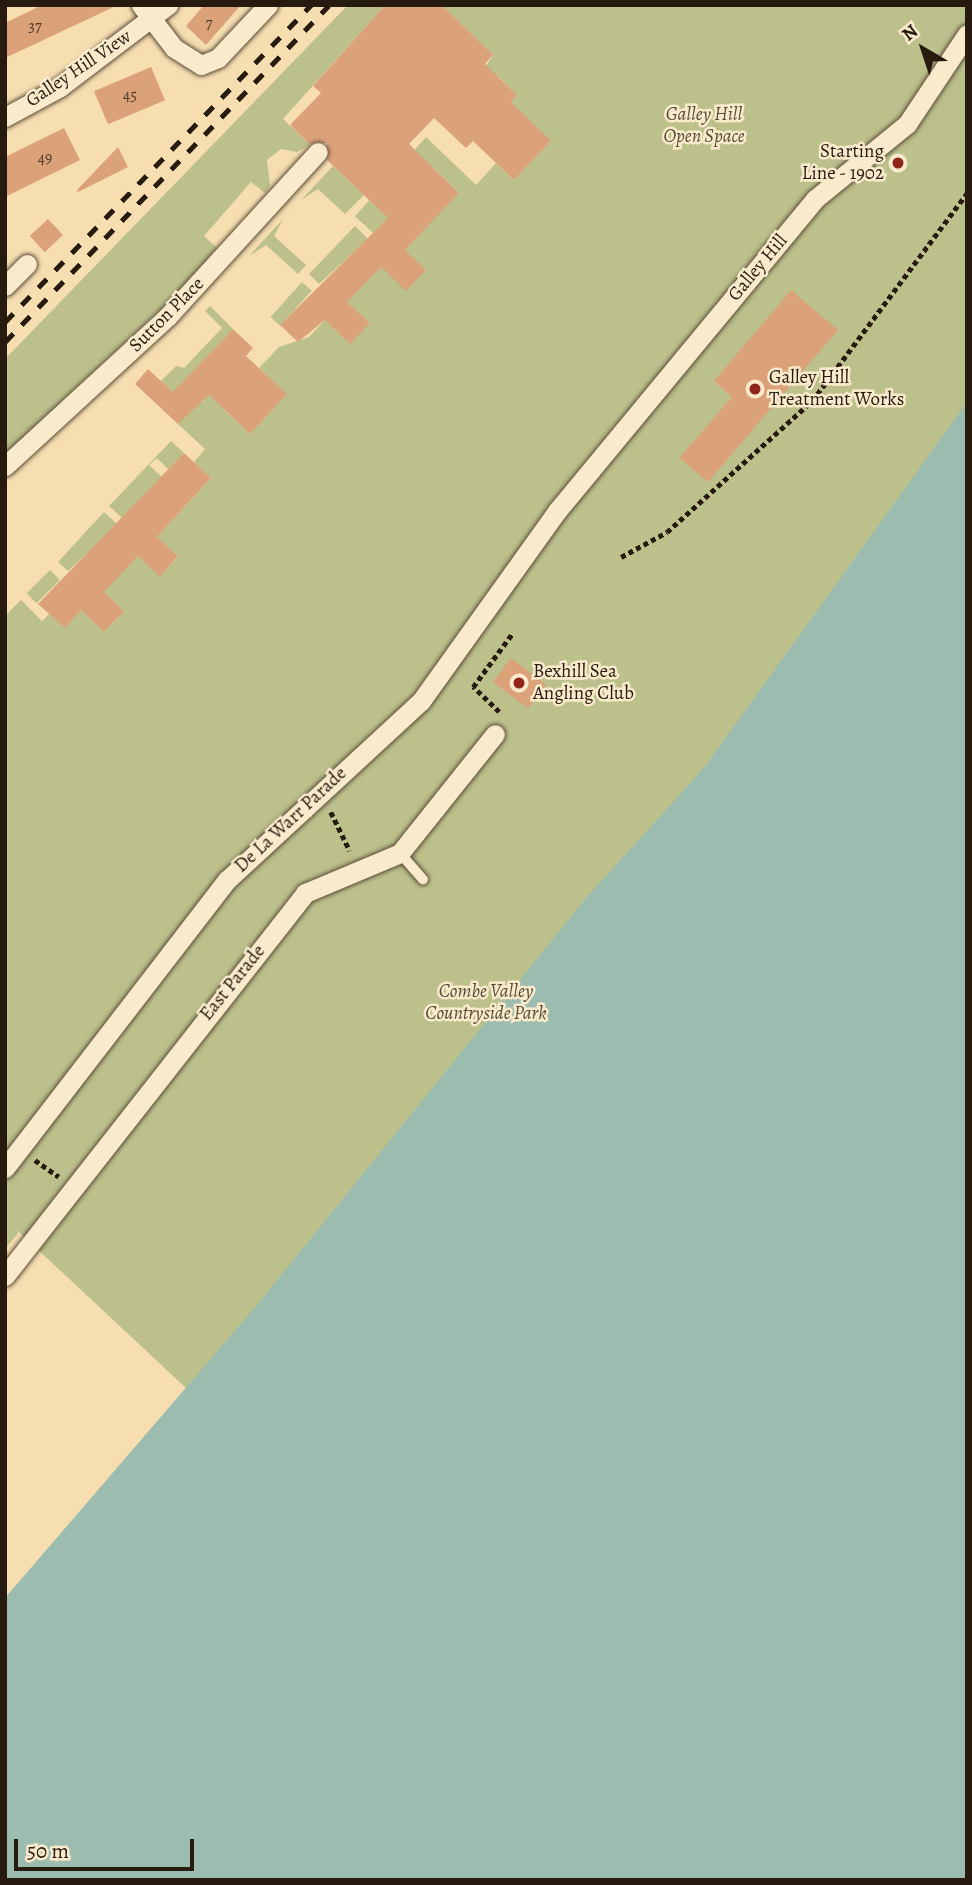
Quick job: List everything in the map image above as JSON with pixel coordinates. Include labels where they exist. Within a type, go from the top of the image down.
[{"type":"street","name":"Galley Hill View","points":[[5,117],[60,87],[146,12],[168,5]]},
{"type":"street","points":[[146,12],[174,48],[201,65],[218,58],[268,5]]},
{"type":"street","name":"Galley Hill","points":[[557,511],[815,199],[907,124],[967,34]]},
{"type":"street","name":"Sutton Place","points":[[5,466],[168,316],[318,152]]},
{"type":"street","points":[[5,286],[27,264]]},
{"type":"street","name":"De La Warr Parade","points":[[5,1168],[228,880],[321,790],[421,701],[557,511]]},
{"type":"street","points":[[400,853],[495,734]]},
{"type":"street","name":"East Parade","points":[[5,1276],[306,893],[358,868],[400,853]]},
{"type":"lane","points":[[400,853],[423,879]]},
{"type":"path","points":[[621,556],[667,532],[812,401],[967,193]]},
{"type":"path","points":[[495,734],[503,716],[473,687],[512,634]]},
{"type":"path","points":[[321,790],[358,868]]},
{"type":"path","points":[[20,1149],[73,1188]]},
{"type":"green space","points":[[348,5],[385,5],[283,119],[310,145],[297,152],[281,149],[267,160],[270,186],[265,193],[251,182],[204,236],[217,248],[179,292],[5,454],[5,359]]},
{"type":"green space","name":"Combe Valley Countryside Park","points":[[442,5],[967,5],[967,1463],[217,1417],[19,1232],[5,1249],[5,616],[21,600],[42,621],[49,614],[65,627],[81,610],[104,632],[124,611],[101,589],[138,556],[160,576],[178,557],[157,537],[211,478],[194,462],[205,449],[178,424],[191,409],[161,381],[176,366],[184,368],[222,328],[205,311],[210,306],[233,329],[182,383],[202,402],[220,383],[222,408],[250,434],[286,394],[259,368],[279,347],[309,337],[325,320],[369,323],[345,300],[459,193],[435,169],[404,162],[426,137],[476,185],[496,163],[514,180],[551,141],[498,116],[517,95],[498,76],[446,129],[493,55]]},
{"type":"green space","points":[[333,166],[364,195],[345,214],[318,189],[301,200]]},
{"type":"green space","points":[[393,174],[413,192],[375,234],[355,216]]},
{"type":"green space","points":[[283,219],[274,236],[306,265],[298,274],[266,245],[249,256]]},
{"type":"green space","points":[[355,226],[368,239],[319,284],[309,274]]},
{"type":"green space","points":[[302,282],[312,291],[280,326],[271,317]]},
{"type":"green space","points":[[171,441],[184,453],[169,470],[157,458],[149,465],[162,477],[123,519],[109,506]]},
{"type":"green space","points":[[104,512],[118,525],[68,571],[58,562]]},
{"type":"green space","points":[[50,570],[60,580],[37,603],[27,593]]},
{"type":"shaded area","points":[[967,402],[967,1880],[5,1880],[5,1598],[257,1305],[586,898],[704,768]]},
{"type":"building","points":[[42,5],[118,5],[5,58],[5,23]]},
{"type":"building","points":[[204,5],[241,5],[206,45],[186,26]]},
{"type":"building","points":[[385,5],[442,5],[493,55],[485,64],[517,95],[511,102],[551,141],[514,180],[473,141],[466,148],[434,118],[409,144],[459,193],[405,250],[426,270],[406,291],[381,267],[347,302],[370,323],[350,344],[325,320],[298,342],[280,325],[388,218],[327,160],[327,143],[309,144],[290,125],[321,93],[313,86]]},
{"type":"building","points":[[151,67],[165,100],[108,124],[94,91]]},
{"type":"building","points":[[64,128],[80,160],[5,197],[5,157]]},
{"type":"building","points":[[118,147],[128,167],[78,192],[77,190]]},
{"type":"building","points":[[48,219],[63,235],[45,252],[30,236]]},
{"type":"building","name":"Galley Hill Treatment Works","points":[[791,290],[838,330],[708,482],[679,458],[732,397],[714,381]]},
{"type":"building","points":[[233,329],[253,348],[246,356],[287,394],[250,434],[209,395],[178,424],[135,384],[148,369],[173,392]]},
{"type":"building","points":[[184,453],[211,478],[157,537],[178,556],[160,577],[138,556],[104,592],[124,611],[104,632],[81,610],[65,628],[38,604]]},
{"type":"building","name":"Bexhill Sea Angling Club","points":[[511,658],[546,684],[528,708],[493,682]]},
{"type":"railway","points":[[5,322],[311,5]]},
{"type":"railway","points":[[5,342],[329,5]]},
{"type":"place","name":"Starting Line - 1902","points":[[898,163]]},
{"type":"place","name":"Galley Hill Treatment Works","points":[[755,389]]},
{"type":"place","name":"Bexhill Sea Angling Club","points":[[519,683]]},
{"type":"park label","name":"Galley Hill Open Space","points":[[704,126]]}]
